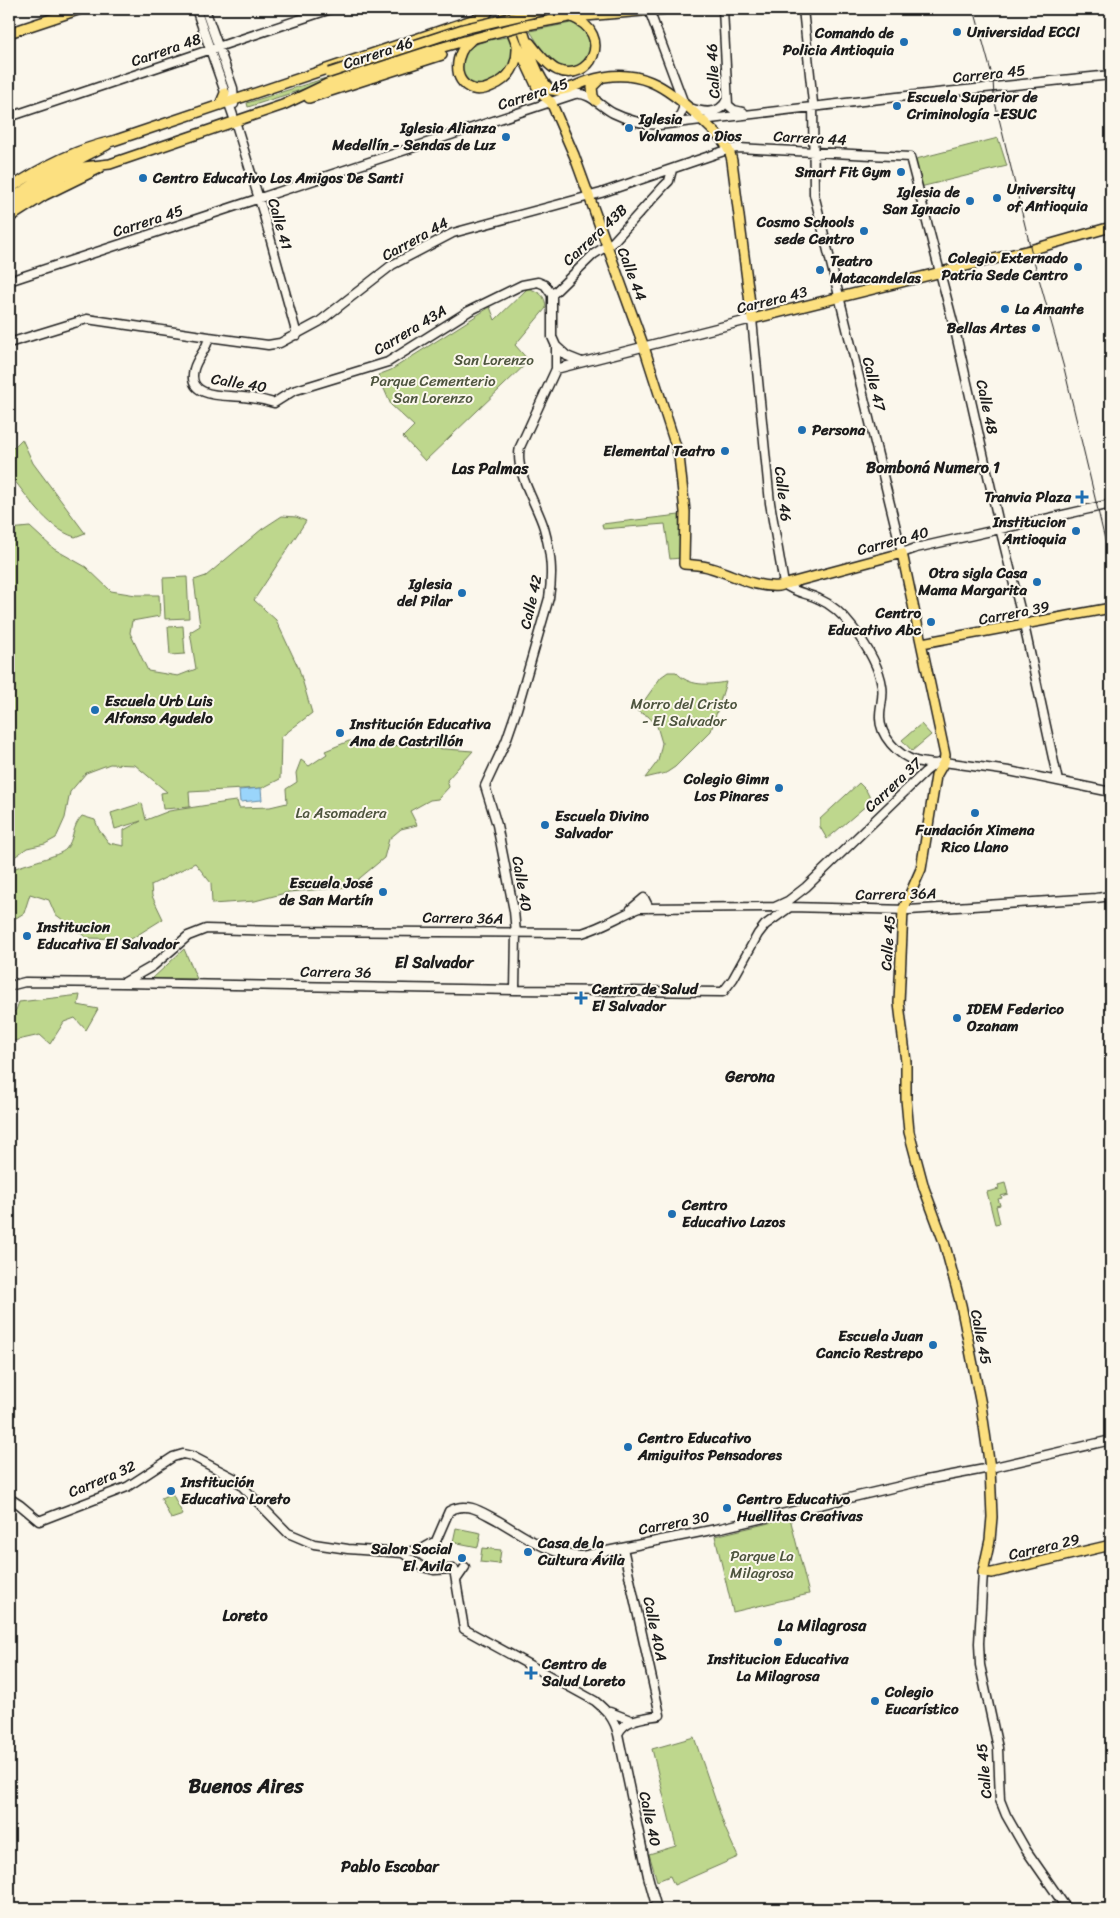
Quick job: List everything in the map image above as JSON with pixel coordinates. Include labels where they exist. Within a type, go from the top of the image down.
[{"type":"main road","points":[[9,33],[81,9]]},
{"type":"main road","name":"Carrera 46","points":[[9,189],[36,172],[95,145],[113,141],[275,87],[321,69],[478,18],[490,9]]},
{"type":"main road","name":"Calle 44","points":[[504,9],[516,42],[539,91],[551,102],[590,196],[644,347],[679,456],[685,512],[684,564]]},
{"type":"main road","points":[[516,9],[540,78],[551,90],[562,90],[601,78],[626,76],[647,80],[664,87],[683,101],[730,149]]},
{"type":"main road","name":"Carrera 46","points":[[9,218],[45,195],[110,164],[283,105],[331,78],[446,34],[548,9]]},
{"type":"main road","name":"Carrera 46","points":[[275,87],[331,78],[521,26],[570,17],[666,9]]},
{"type":"main road","points":[[525,34],[552,67],[565,72],[579,70],[587,65],[592,57],[595,43],[590,29],[582,22],[570,17]]},
{"type":"main road","points":[[475,38],[464,46],[458,59],[459,73],[467,85],[472,89],[480,90],[503,81],[513,69],[516,62],[516,42]]},
{"type":"main road","points":[[283,105],[442,55]]},
{"type":"main road","points":[[596,101],[592,88],[601,78]]},
{"type":"main road","points":[[225,93],[227,103]]},
{"type":"main road","name":"Carrera 46","points":[[9,200],[113,141]]},
{"type":"main road","name":"Calle 46","points":[[730,149],[752,319]]},
{"type":"main road","name":"Carrera 46","points":[[9,208],[56,175],[84,167],[110,164]]},
{"type":"main road","name":"Carrera 43","points":[[752,319],[1030,250],[1111,227]]},
{"type":"main road","name":"Carrera 40","points":[[684,564],[714,569],[751,584],[769,586],[784,584],[902,553]]},
{"type":"main road","name":"Calle 47","points":[[902,553],[944,747],[939,763]]},
{"type":"main road","name":"Carrera 39","points":[[922,643],[1111,608]]},
{"type":"main road","name":"Calle 45","points":[[939,763],[921,869],[903,910],[899,1003],[906,1062],[906,1099],[910,1132],[924,1188],[944,1242],[961,1305],[978,1388],[990,1468],[992,1517],[990,1540],[983,1572]]},
{"type":"main road","name":"Carrera 29","points":[[983,1572],[992,1573],[1111,1545]]},
{"type":"street","points":[[196,9],[225,93]]},
{"type":"street","name":"Calle 41","points":[[205,9],[232,88],[227,103],[235,121],[259,199],[297,335]]},
{"type":"street","name":"Carrera 48","points":[[9,117],[331,9]]},
{"type":"street","name":"Calle 46","points":[[723,9],[727,97],[730,108],[738,112],[753,113]]},
{"type":"street","name":"Calle 47","points":[[803,9],[813,106],[814,194],[902,553]]},
{"type":"street","points":[[650,10],[683,101],[682,114],[677,122]]},
{"type":"street","name":"Carrera 45","points":[[9,281],[579,94],[596,101],[614,113],[638,122],[659,124],[1111,75]]},
{"type":"street","points":[[690,108],[703,111],[718,110],[724,106],[727,97]]},
{"type":"street","name":"Carrera 44","points":[[9,343],[87,319],[209,338],[274,344],[297,335],[319,322],[392,265],[441,238],[462,230],[590,196],[730,149],[910,157]]},
{"type":"street","name":"Calle 48","points":[[910,157],[939,272],[956,330],[1058,781]]},
{"type":"street","name":"Carrera 43B","points":[[552,295],[594,254],[613,242],[664,186],[672,170]]},
{"type":"street","name":"Carrera 43A","points":[[274,403],[293,392],[388,362],[469,311],[522,285],[538,282],[546,286],[552,295]]},
{"type":"street","points":[[552,295],[552,337],[556,346],[567,356],[582,362]]},
{"type":"street","name":"Calle 46","points":[[752,319],[770,502],[784,584]]},
{"type":"street","name":"Carrera 43","points":[[556,369],[752,319]]},
{"type":"street","name":"Calle 40","points":[[209,338],[207,347],[193,370],[193,380],[197,387],[203,392],[212,395],[248,397],[274,403]]},
{"type":"street","points":[[556,346],[556,369]]},
{"type":"street","name":"Calle 42","points":[[485,786],[506,741],[517,709],[549,598],[552,564],[544,528],[521,471],[518,456],[520,447],[556,369]]},
{"type":"street","name":"Carrera 40","points":[[902,553],[916,548],[1111,504]]},
{"type":"street","points":[[784,584],[797,592],[820,600],[845,618],[861,639],[879,671],[883,688],[880,717],[887,738],[894,747],[909,759],[917,762],[939,763]]},
{"type":"street","name":"Carrera 37","points":[[806,887],[925,772],[939,763],[1009,771],[1111,792]]},
{"type":"street","name":"Calle 40","points":[[485,786],[498,825],[514,911],[516,933],[515,990]]},
{"type":"street","name":"Carrera 36A","points":[[124,983],[148,970],[188,936],[206,929],[582,933],[611,923],[625,913],[640,908],[775,907],[788,901],[806,887]]},
{"type":"street","name":"Carrera 36A","points":[[723,992],[734,979],[758,934],[765,925],[790,907],[903,910],[1111,896]]},
{"type":"street","name":"Carrera 36","points":[[9,986],[25,982],[723,992]]},
{"type":"street","name":"Carrera 30","points":[[422,1549],[436,1541],[449,1511],[462,1507],[472,1508],[485,1514],[557,1552],[571,1556],[582,1556],[721,1528],[926,1480],[990,1468],[1111,1440]]},
{"type":"street","name":"Carrera 32","points":[[9,1498],[39,1521],[138,1481],[162,1463],[184,1454],[205,1462],[234,1478],[288,1533],[298,1538],[314,1544],[348,1549],[403,1553]]},
{"type":"street","name":"Calle 40A","points":[[623,1548],[660,1715],[633,1721]]},
{"type":"street","points":[[403,1553],[422,1549]]},
{"type":"street","points":[[418,1564],[417,1554],[422,1549]]},
{"type":"street","points":[[403,1553],[422,1567],[434,1570],[454,1569],[464,1629],[595,1700],[609,1712],[633,1721]]},
{"type":"street","points":[[456,1580],[465,1568]]},
{"type":"street","name":"Calle 45","points":[[983,1572],[979,1643],[980,1666],[998,1748],[998,1792],[1002,1808],[1039,1871],[1066,1909]]},
{"type":"street","name":"Calle 40","points":[[609,1712],[618,1734],[648,1876],[657,1909]]},
{"type":"street","points":[[618,1734],[623,1725],[633,1721]]},
{"type":"green space","points":[[571,23],[583,28],[591,36],[591,54],[579,68],[565,71],[548,59],[530,31]]},
{"type":"green space","points":[[512,36],[514,49],[508,68],[494,83],[473,87],[464,77],[461,64],[462,57],[466,51],[472,46],[488,40]]},
{"type":"green space","points":[[424,47],[425,50],[248,107],[247,103]]},
{"type":"green space","points":[[998,138],[1007,166],[920,187],[914,162],[916,159]]},
{"type":"green space","name":"Parque Cementerio San Lorenzo","points":[[528,288],[541,295],[546,308],[515,345],[529,361],[425,461],[403,437],[414,426],[391,405],[378,375],[391,370],[490,307],[495,320]]},
{"type":"green space","points":[[22,439],[33,463],[85,533],[75,537],[55,526],[38,510],[9,474],[9,443],[13,448]]},
{"type":"green space","points":[[679,515],[681,558],[670,559],[665,524],[603,529],[602,524]]},
{"type":"green space","points":[[282,516],[296,517],[306,521],[254,600],[276,620],[299,669],[312,713],[281,737],[280,779],[262,788],[189,792],[190,807],[163,809],[161,793],[167,792],[135,765],[110,764],[86,773],[70,792],[65,818],[56,838],[45,844],[27,848],[13,858],[9,865],[9,529],[30,527],[54,549],[86,567],[111,591],[136,595],[159,595],[160,616],[132,621],[130,633],[148,671],[178,676],[196,669],[190,632],[200,626],[194,580],[206,576],[262,529]]},
{"type":"green space","points":[[187,577],[189,618],[165,619],[163,578]]},
{"type":"green space","points":[[183,626],[185,654],[170,655],[168,627]]},
{"type":"green space","name":"Morro del Cristo - El Salvador","points":[[668,672],[676,672],[693,683],[712,684],[726,682],[711,731],[675,767],[666,773],[645,778],[658,761],[662,743],[657,726],[648,716],[637,711],[661,677]]},
{"type":"green space","points":[[921,724],[931,735],[912,751],[902,740]]},
{"type":"green space","name":"La Asomadera","points":[[349,741],[473,751],[447,780],[449,787],[438,799],[430,800],[410,811],[417,825],[401,829],[389,839],[384,858],[349,887],[289,892],[255,901],[212,904],[211,883],[195,863],[151,885],[152,896],[163,919],[131,939],[87,938],[55,914],[49,900],[30,894],[24,913],[16,918],[9,913],[9,876],[13,869],[57,854],[66,849],[76,824],[82,816],[95,820],[99,830],[109,843],[124,846],[124,830],[141,821],[115,829],[111,813],[142,803],[146,820],[169,811],[228,802],[237,801],[239,808],[270,807],[287,803],[286,789],[297,782],[296,773],[301,760],[309,766],[327,754],[325,751]]},
{"type":"green space","points":[[859,783],[866,790],[870,798],[868,804],[827,839],[820,827],[820,819]]},
{"type":"green space","points":[[184,949],[197,979],[152,979]]},
{"type":"green space","points":[[80,995],[78,1005],[98,1009],[86,1030],[75,1018],[64,1022],[50,1044],[40,1035],[9,1042],[9,1017],[16,1010],[19,1002]]},
{"type":"green space","points":[[1005,1183],[1008,1194],[998,1199],[1000,1205],[996,1206],[1000,1223],[995,1224],[987,1192],[999,1189],[998,1185]]},
{"type":"green space","points":[[172,1493],[183,1515],[171,1519],[161,1498]]},
{"type":"green space","name":"Parque La Milagrosa","points":[[790,1518],[809,1594],[733,1612],[715,1536]]},
{"type":"green space","points":[[456,1528],[481,1533],[478,1547],[453,1542]]},
{"type":"green space","points":[[482,1548],[501,1550],[499,1564],[480,1562]]},
{"type":"green space","points":[[694,1737],[725,1828],[738,1857],[674,1885],[670,1876],[657,1881],[649,1854],[676,1846],[652,1749]]},
{"type":"water","points":[[261,788],[262,800],[240,802],[239,790]]},
{"type":"tram line","points":[[974,9],[993,79],[994,98],[1031,250],[1064,368],[1111,565]]},
{"type":"place","name":"Universidad ECCI","points":[[957,32]]},
{"type":"place","name":"Comando de Policia Antioquia","points":[[904,42]]},
{"type":"place","name":"Escuela Superior de Criminología -ESUC","points":[[897,106]]},
{"type":"place","name":"Iglesia Volvamos a Dios","points":[[629,128]]},
{"type":"place","name":"Iglesia Alianza Medellín - Sendas de Luz","points":[[506,137]]},
{"type":"place","name":"Smart Fit Gym","points":[[901,172]]},
{"type":"place","name":"Centro Educativo Los Amigos De Santi","points":[[143,178]]},
{"type":"place","name":"University of Antioquia","points":[[997,198]]},
{"type":"place","name":"Iglesia de San Ignacio","points":[[970,201]]},
{"type":"place","name":"Cosmo Schools sede Centro","points":[[864,231]]},
{"type":"place","name":"Colegio Externado Patria Sede Centro","points":[[1078,267]]},
{"type":"place","name":"Teatro Matacandelas","points":[[820,270]]},
{"type":"place","name":"La Amante","points":[[1005,309]]},
{"type":"place","name":"Bellas Artes","points":[[1036,328]]},
{"type":"place","name":"Persona","points":[[802,430]]},
{"type":"place","name":"Elemental Teatro","points":[[725,451]]},
{"type":"place","name":"Tranvia Plaza","points":[[1082,497]]},
{"type":"place","name":"Institucion Antioquia","points":[[1076,531]]},
{"type":"place","name":"Otra sigla Casa Mama Margarita","points":[[1037,582]]},
{"type":"place","name":"Iglesia del Pilar","points":[[462,593]]},
{"type":"place","name":"Centro Educativo Abc","points":[[931,622]]},
{"type":"place","name":"Escuela Urb Luis Alfonso Agudelo","points":[[95,710]]},
{"type":"place","name":"Institución Educativa Ana de Castrillón","points":[[340,733]]},
{"type":"place","name":"Colegio Gimn Los Pinares","points":[[779,788]]},
{"type":"place","name":"Fundación Ximena Rico Llano","points":[[975,813]]},
{"type":"place","name":"Escuela Divino Salvador","points":[[545,825]]},
{"type":"place","name":"Escuela José de San Martín","points":[[383,892]]},
{"type":"place","name":"Institucion Educativa El Salvador","points":[[27,936]]},
{"type":"place","name":"Centro de Salud El Salvador","points":[[581,998]]},
{"type":"place","name":"IDEM Federico Ozanam","points":[[957,1018]]},
{"type":"place","name":"Centro Educativo Lazos","points":[[672,1214]]},
{"type":"place","name":"Escuela Juan Cancio Restrepo","points":[[933,1345]]},
{"type":"place","name":"Centro Educativo Amiguitos Pensadores","points":[[628,1447]]},
{"type":"place","name":"Institución Educativa Loreto","points":[[171,1491]]},
{"type":"place","name":"Centro Educativo Huellitas Creativas","points":[[727,1508]]},
{"type":"place","name":"Casa de la Cultura Ávila","points":[[528,1552]]},
{"type":"place","name":"Salon Social El Avila","points":[[462,1558]]},
{"type":"place","name":"Institucion Educativa La Milagrosa","points":[[778,1642]]},
{"type":"place","name":"Centro de Salud Loreto","points":[[531,1673]]},
{"type":"place","name":"Colegio Eucarístico","points":[[875,1701]]},
{"type":"district","name":"Bomboná Numero 1","points":[[933,467]]},
{"type":"district","name":"Las Palmas","points":[[490,468]]},
{"type":"district","name":"El Salvador","points":[[434,962]]},
{"type":"district","name":"Gerona","points":[[750,1076]]},
{"type":"district","name":"Loreto","points":[[245,1615]]},
{"type":"district","name":"La Milagrosa","points":[[822,1625]]},
{"type":"district","name":"Buenos Aires","points":[[246,1786]]},
{"type":"district","name":"Pablo Escobar","points":[[390,1866]]},
{"type":"park label","name":"San Lorenzo","points":[[494,360]]}]
